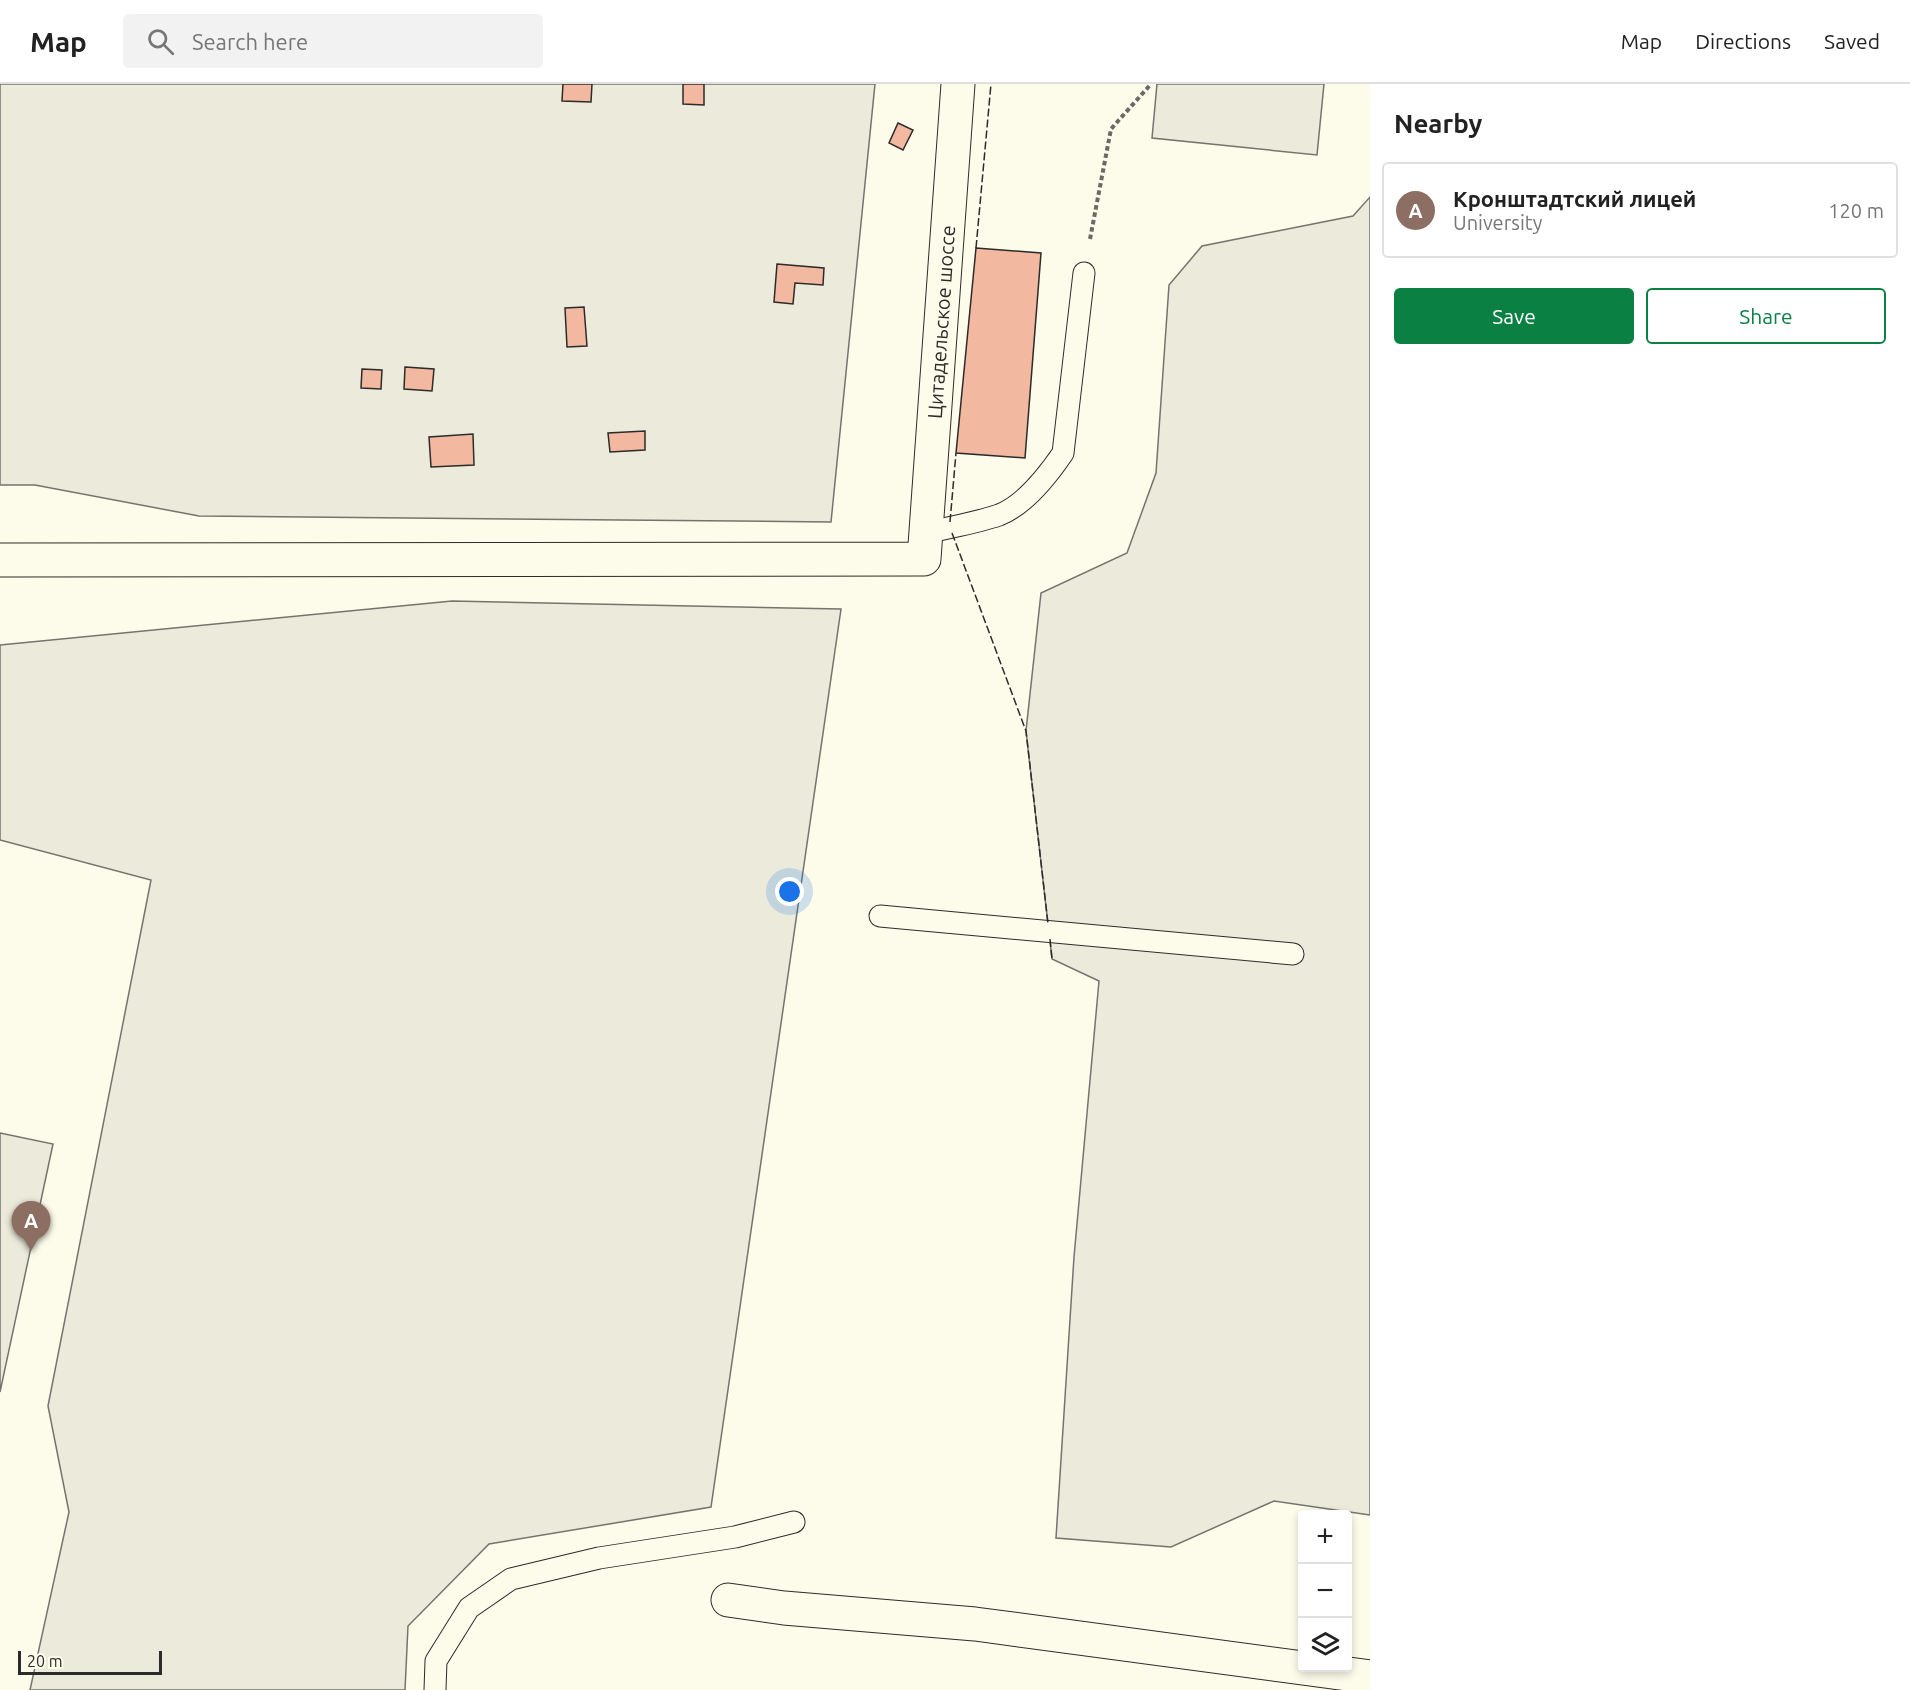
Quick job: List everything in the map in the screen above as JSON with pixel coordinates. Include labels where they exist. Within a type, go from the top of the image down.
[{"type":"street","name":"Цитадельское шоссе","points":[[925,546],[958,84]]},
{"type":"street","points":[[0,560],[925,546]]},
{"type":"street","points":[[728,1600],[784,1608],[975,1624],[1370,1677]]},
{"type":"lane","points":[[925,546],[1002,514],[1024,499],[1048,476],[1063,453],[1084,273]]},
{"type":"lane","points":[[880,916],[1293,954]]},
{"type":"lane","points":[[435,1690],[436,1661],[469,1608],[511,1579],[599,1558],[735,1538],[794,1522]]},
{"type":"path","points":[[1084,273],[1111,129],[1151,84]]},
{"type":"shaded area","points":[[0,84],[875,84],[831,522],[199,516],[35,485],[0,485]]},
{"type":"shaded area","points":[[1157,84],[1324,84],[1317,155],[1152,138]]},
{"type":"shaded area","points":[[1370,197],[1370,1515],[1352,1512],[1352,1510],[1336,1510],[1274,1501],[1171,1547],[1056,1538],[1074,1257],[1099,981],[1052,959],[1026,731],[1041,593],[1127,553],[1156,473],[1169,285],[1202,246],[1353,216]]},
{"type":"shaded area","points":[[452,601],[841,609],[711,1507],[489,1544],[408,1626],[405,1690],[30,1690],[69,1512],[48,1406],[151,880],[0,840],[0,645]]},
{"type":"shaded area","points":[[0,1133],[53,1144],[0,1392]]},
{"type":"building","points":[[563,84],[592,84],[591,102],[562,101]]},
{"type":"building","points":[[683,84],[704,84],[704,105],[683,104]]},
{"type":"building","points":[[898,123],[913,130],[903,150],[889,143]]},
{"type":"building","points":[[976,248],[1041,253],[1025,458],[956,453]]},
{"type":"building","points":[[777,264],[824,268],[823,285],[795,283],[793,304],[774,302]]},
{"type":"building","points":[[584,307],[587,346],[567,347],[565,308]]},
{"type":"building","points":[[405,367],[434,369],[432,391],[404,389]]},
{"type":"building","points":[[362,369],[382,370],[381,389],[361,388]]},
{"type":"building","points":[[645,431],[645,450],[610,452],[608,433]]},
{"type":"building","points":[[473,434],[474,465],[431,467],[429,437]]},
{"type":"fence","points":[[976,248],[991,84]]},
{"type":"fence","points":[[950,522],[956,453]]},
{"type":"fence","points":[[952,533],[1026,731],[1048,924]]},
{"type":"fence","points":[[1050,939],[1052,959]]},
{"type":"place","name":"Кронштадтский лицей","points":[[31,1251]]}]
